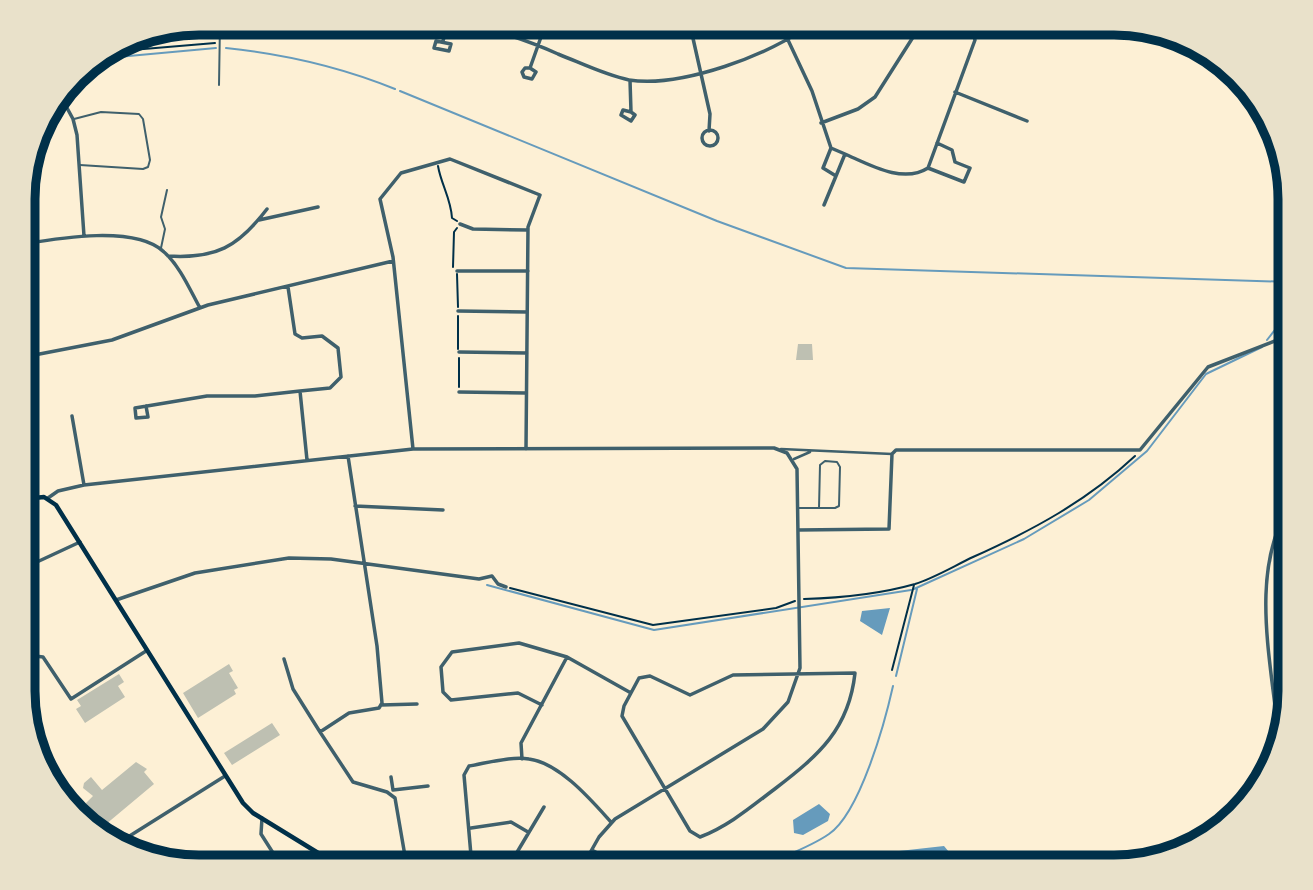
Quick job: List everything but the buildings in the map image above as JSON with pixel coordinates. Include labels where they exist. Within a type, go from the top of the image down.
[{"type":"main road","points":[[35,498],[48,498],[80,542],[245,806],[322,855]]},
{"type":"street","points":[[443,42],[445,35]]},
{"type":"street","points":[[504,35],[631,80],[660,80],[699,72],[744,58],[793,35]]},
{"type":"street","points":[[530,68],[542,35]]},
{"type":"street","points":[[694,35],[699,72],[710,114],[709,131],[702,139],[704,144],[711,146],[717,141],[717,136],[709,131]]},
{"type":"street","points":[[785,35],[812,90],[831,148],[879,169],[904,175],[928,168],[964,182],[970,168],[955,162],[952,150],[937,143]]},
{"type":"street","points":[[821,122],[858,109],[875,97],[914,35]]},
{"type":"street","points":[[928,168],[974,35]]},
{"type":"street","points":[[436,41],[443,42],[450,44],[449,51],[434,48],[436,41]]},
{"type":"street","points":[[631,80],[631,111]]},
{"type":"street","points":[[955,92],[1027,121]]},
{"type":"street","points":[[65,106],[73,119],[84,236]]},
{"type":"street","points":[[831,148],[822,168],[836,177]]},
{"type":"street","points":[[824,205],[845,155]]},
{"type":"street","points":[[413,449],[393,261],[380,203],[382,194],[404,172],[450,159],[540,195],[528,230],[526,449]]},
{"type":"street","points":[[257,221],[318,207]]},
{"type":"street","points":[[168,256],[195,257],[215,254],[231,246],[267,209]]},
{"type":"street","points":[[460,224],[473,229],[528,230]]},
{"type":"street","points":[[35,243],[84,236],[137,241],[160,249],[168,256],[200,308]]},
{"type":"street","points":[[35,355],[118,339],[200,308],[393,261]]},
{"type":"street","points":[[457,271],[528,271]]},
{"type":"street","points":[[146,406],[148,417],[136,418],[135,408],[146,406],[207,396],[255,396],[330,388],[341,377],[338,348],[322,337],[302,338],[295,334],[288,286]]},
{"type":"street","points":[[458,311],[527,312]]},
{"type":"street","points":[[48,498],[58,491],[84,485],[413,449],[780,449],[892,454],[898,450],[1141,450],[1169,411],[1208,367],[1278,340]]},
{"type":"street","points":[[459,352],[527,352]]},
{"type":"street","points":[[300,391],[307,460]]},
{"type":"street","points":[[459,392],[526,393]]},
{"type":"street","points":[[72,416],[84,485]]},
{"type":"street","points":[[780,449],[794,459]]},
{"type":"street","points":[[794,459],[813,451]]},
{"type":"street","points":[[798,530],[889,529],[892,454]]},
{"type":"street","points":[[348,455],[378,653],[382,705]]},
{"type":"street","points":[[589,855],[611,822],[769,725],[790,699],[799,674],[800,601],[794,459]]},
{"type":"street","points":[[355,506],[443,510]]},
{"type":"street","points":[[1276,714],[1266,592],[1272,545],[1278,527]]},
{"type":"street","points":[[35,563],[80,542]]},
{"type":"street","points":[[116,600],[195,573],[254,562],[309,557],[479,579],[492,576],[498,584],[506,587]]},
{"type":"street","points":[[542,705],[518,694],[451,700],[443,693],[441,667],[454,651],[516,643],[567,657],[631,693]]},
{"type":"street","points":[[35,657],[44,658],[71,699],[146,651]]},
{"type":"street","points":[[522,759],[521,744],[567,657]]},
{"type":"street","points":[[284,659],[292,687],[353,782],[394,796]]},
{"type":"street","points":[[855,673],[851,694],[840,723],[827,744],[805,767],[758,804],[702,837],[691,832],[623,718],[622,710],[639,678],[650,676],[690,695],[731,675],[799,674],[855,673]]},
{"type":"street","points":[[320,732],[351,712],[382,705],[417,704]]},
{"type":"street","points":[[471,855],[468,832],[471,828],[464,777],[466,769],[522,759],[535,760],[573,782],[611,822]]},
{"type":"street","points":[[126,838],[225,776]]},
{"type":"street","points":[[391,776],[404,855]]},
{"type":"street","points":[[393,790],[428,786]]},
{"type":"street","points":[[515,855],[544,807]]},
{"type":"street","points":[[262,818],[261,834],[274,855]]},
{"type":"street","points":[[471,828],[511,822],[528,832]]},
{"type":"street","points":[[592,850],[601,855]]},
{"type":"lane","points":[[219,35],[219,85]]},
{"type":"lane","points":[[73,119],[101,112],[139,114],[143,118],[150,161],[144,169],[79,165]]},
{"type":"lane","points":[[160,249],[165,229],[161,217],[167,190]]},
{"type":"lane","points":[[797,508],[819,508],[836,508],[840,505],[840,467],[837,462],[825,461],[820,465],[819,508]]},
{"type":"path","points":[[131,50],[219,42]]},
{"type":"path","points":[[506,587],[589,611],[656,626],[914,584],[1066,511],[1095,491],[1141,450]]},
{"type":"path","points":[[892,670],[914,584]]},
{"type":"water","points":[[890,608],[882,635],[860,621],[862,611]]},
{"type":"water","points":[[819,804],[830,814],[828,821],[803,835],[794,833],[793,820]]},
{"type":"water","points":[[944,846],[949,855],[897,855],[899,851]]},
{"type":"waterway","points":[[117,57],[216,48]]},
{"type":"waterway","points":[[226,48],[312,62],[395,89]]},
{"type":"waterway","points":[[400,91],[717,221],[846,268],[1278,282]]},
{"type":"waterway","points":[[1267,340],[1278,326]]},
{"type":"waterway","points":[[914,589],[1024,539],[1089,500],[1147,451],[1206,374],[1262,347]]},
{"type":"waterway","points":[[487,585],[654,630],[911,590]]},
{"type":"waterway","points":[[896,676],[917,589]]},
{"type":"waterway","points":[[788,855],[829,834],[851,807],[870,766],[893,686]]}]
